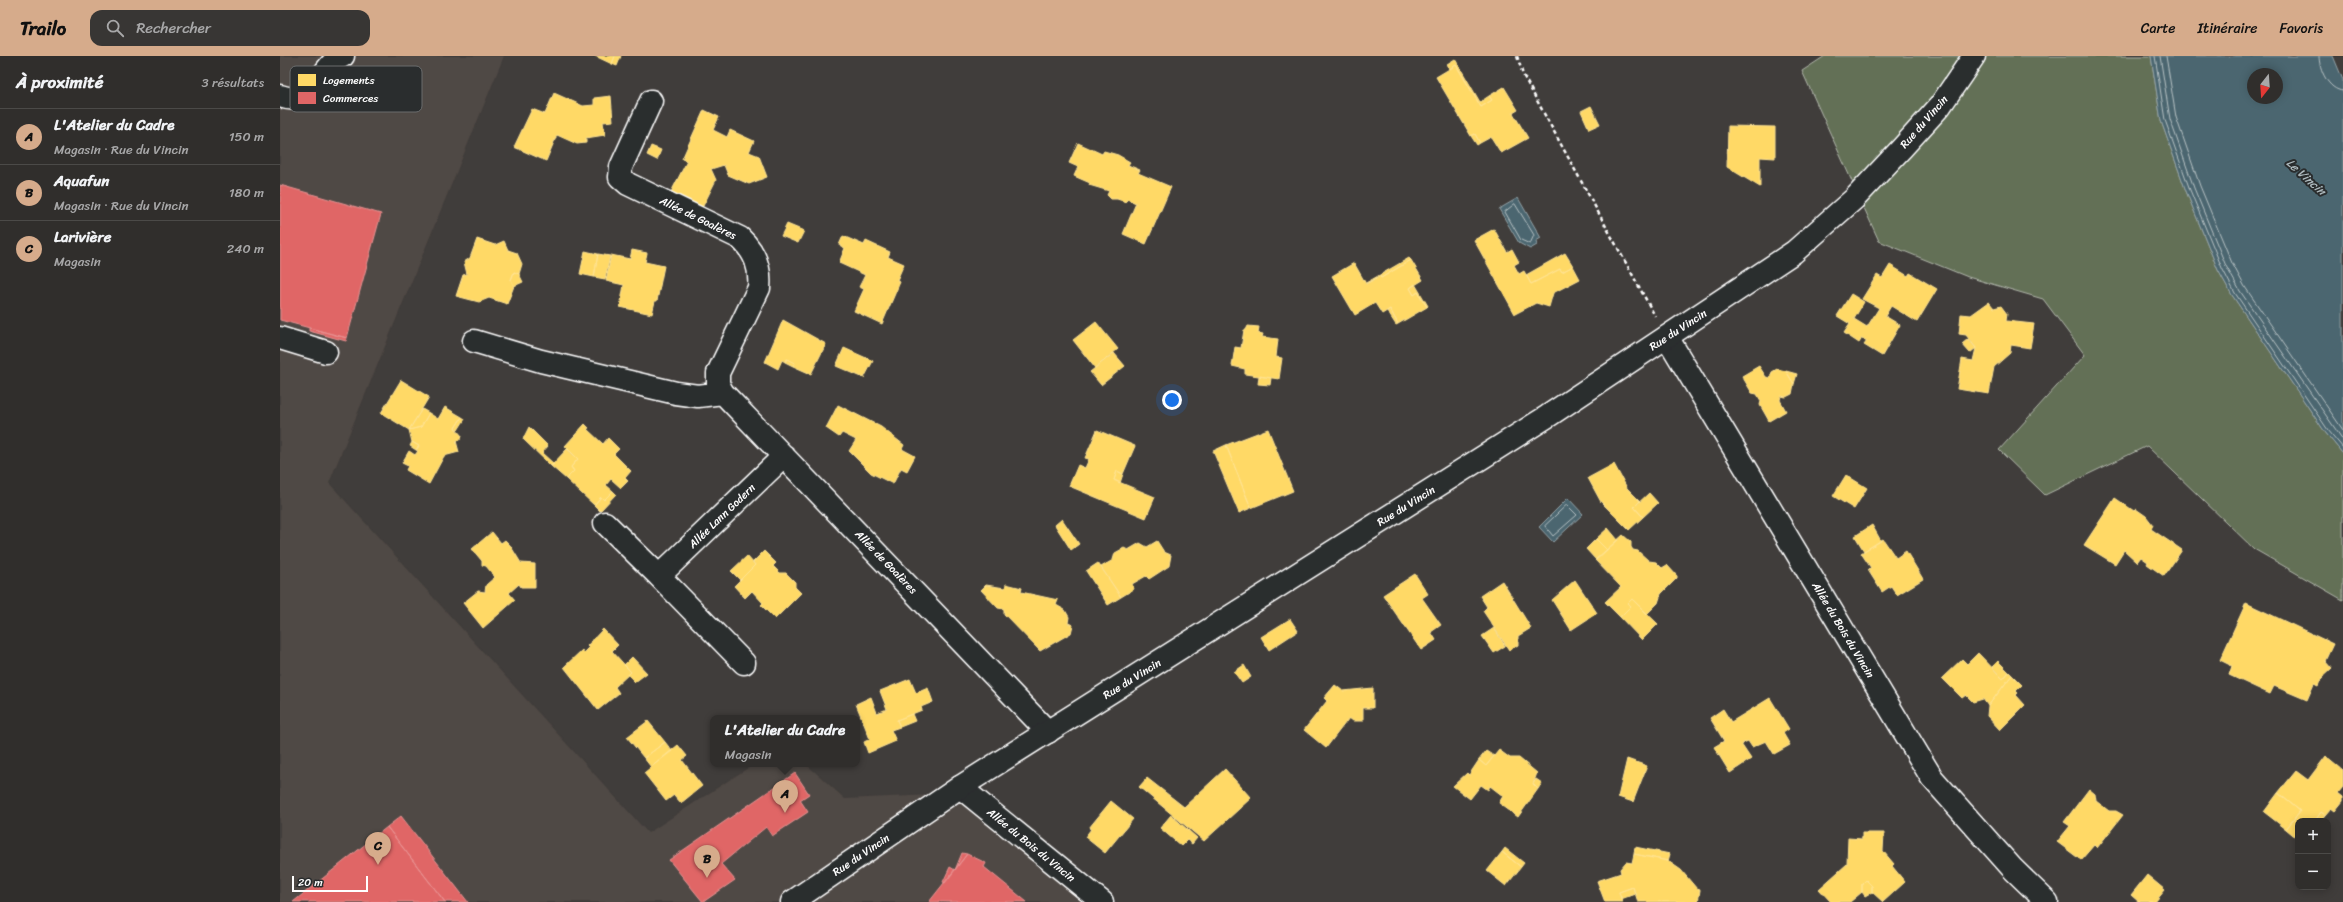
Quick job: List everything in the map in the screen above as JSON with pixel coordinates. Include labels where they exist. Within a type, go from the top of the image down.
[{"type":"street","points":[[329,66],[334,59],[343,56]]},
{"type":"street","name":"Rue du Vincin","points":[[792,902],[960,787],[1548,416],[1794,252],[1854,199],[1940,106],[1974,56]]},
{"type":"street","points":[[280,96],[290,97]]},
{"type":"street","name":"Allée de Goalères","points":[[651,101],[621,167],[620,177],[628,184],[740,238],[749,246],[757,260],[760,276],[759,288],[718,373],[718,384],[723,393],[1048,732]]},
{"type":"street","name":"Allée du Bois du Vincin","points":[[1667,337],[1932,778],[2013,869],[2047,902]]},
{"type":"street","points":[[280,338],[326,352]]},
{"type":"street","points":[[474,341],[541,361],[676,392],[698,396],[723,393]]},
{"type":"street","name":"Allée Lann Godern","points":[[659,576],[784,456]]},
{"type":"street","points":[[605,523],[744,663]]},
{"type":"street","name":"Allée du Bois du Vincin","points":[[960,787],[1102,902]]},
{"type":"path","points":[[1517,56],[1523,75],[1667,337]]},
{"type":"shaded area","points":[[280,56],[504,56],[329,483],[648,833],[749,767],[809,767],[845,799],[954,794],[1084,898],[1081,902],[280,902]]},
{"type":"green space","points":[[1825,56],[2151,56],[2161,121],[2186,191],[2218,270],[2232,295],[2325,432],[2343,454],[2343,600],[2254,549],[2147,446],[2045,495],[1999,450],[2085,355],[2043,299],[1968,277],[1879,241],[1802,71]]},
{"type":"water","name":"Le Vincin","points":[[2151,56],[2333,56],[2343,80],[2343,454],[2325,432],[2232,295],[2218,270],[2186,191],[2161,121]]},
{"type":"water","points":[[1518,198],[1541,238],[1536,241],[1537,245],[1530,249],[1519,243],[1499,209]]},
{"type":"water","points":[[1568,498],[1583,514],[1553,542],[1539,527]]},
{"type":"building: Logements","points":[[595,56],[615,56],[612,64]]},
{"type":"building: Logements","points":[[615,56],[621,56],[617,66],[612,64]]},
{"type":"building: Logements","points":[[1455,59],[1480,102],[1489,96],[1492,100],[1481,107],[1456,65],[1450,69],[1447,64]]},
{"type":"building: Logements","points":[[1456,65],[1481,107],[1492,100],[1489,96],[1504,87],[1518,110],[1513,113],[1528,138],[1501,153],[1491,137],[1480,143],[1475,134],[1471,136],[1436,77]]},
{"type":"building: Logements","points":[[554,93],[583,106],[594,105],[594,98],[611,96],[613,121],[603,122],[605,135],[586,138],[586,143],[577,144],[557,135],[546,161],[514,147],[532,109],[545,114]]},
{"type":"building: Logements","points":[[1591,106],[1600,124],[1589,129],[1581,111]]},
{"type":"building: Logements","points":[[704,110],[719,117],[713,130],[727,137],[730,130],[754,141],[749,152],[759,156],[767,177],[749,184],[728,175],[724,165],[711,169],[716,180],[701,210],[669,196],[687,161],[682,159]]},
{"type":"building: Logements","points":[[1728,126],[1775,127],[1775,158],[1760,157],[1760,187],[1727,167]]},
{"type":"building: Logements","points":[[1475,134],[1480,143],[1477,145],[1471,136]]},
{"type":"building: Logements","points":[[1078,143],[1102,154],[1104,151],[1118,155],[1130,162],[1128,165],[1140,170],[1138,173],[1171,187],[1146,244],[1123,234],[1136,203],[1127,199],[1126,202],[1111,199],[1107,195],[1109,191],[1089,185],[1090,183],[1074,176],[1078,167],[1069,163]]},
{"type":"building: Logements","points":[[651,146],[661,150],[657,160],[647,155]]},
{"type":"building: Logements","points":[[787,224],[804,231],[798,243],[781,236]]},
{"type":"building: Logements","points":[[1494,229],[1507,252],[1512,249],[1519,262],[1514,265],[1519,274],[1524,271],[1531,284],[1560,269],[1562,272],[1573,266],[1580,279],[1553,293],[1549,307],[1536,303],[1515,314],[1474,240]]},
{"type":"building: Logements","points":[[843,236],[864,245],[866,241],[890,252],[888,257],[904,264],[897,280],[900,282],[882,324],[854,311],[864,289],[859,287],[865,275],[839,263],[845,248],[839,245]]},
{"type":"building: Logements","points":[[477,239],[495,245],[504,241],[508,250],[517,253],[522,264],[519,274],[514,272],[511,280],[514,286],[507,304],[489,298],[479,302],[456,296],[463,275],[467,274],[464,262],[470,258]]},
{"type":"building: Logements","points":[[632,250],[647,253],[645,262],[664,266],[657,301],[655,301],[652,314],[620,307],[624,285],[606,281],[611,255],[630,259]]},
{"type":"building: Logements","points":[[585,251],[598,254],[594,277],[580,274]]},
{"type":"building: Logements","points":[[1565,253],[1573,266],[1562,272],[1560,269],[1531,284],[1526,275]]},
{"type":"building: Logements","points":[[598,254],[610,256],[605,279],[594,277]]},
{"type":"building: Logements","points":[[1409,258],[1411,260],[1381,278],[1380,276],[1366,283]]},
{"type":"building: Logements","points":[[1411,260],[1423,280],[1410,288],[1414,295],[1418,292],[1427,307],[1398,324],[1390,309],[1382,314],[1375,303],[1355,315],[1332,276],[1354,263],[1366,284],[1380,276],[1381,278]]},
{"type":"building: Logements","points":[[1890,265],[1908,276],[1910,273],[1937,289],[1917,322],[1891,306],[1885,316],[1900,325],[1882,356],[1864,345],[1867,341],[1862,338],[1859,343],[1844,333],[1850,324],[1837,316],[1851,294],[1864,302],[1854,319],[1867,327],[1879,308],[1862,299],[1877,275],[1882,278]]},
{"type":"building: Logements","points":[[514,272],[519,274],[523,282],[514,286],[511,280]]},
{"type":"building: Logements","points":[[1415,284],[1428,306],[1427,307],[1418,292],[1414,295],[1410,288]]},
{"type":"building: Logements","points":[[1989,302],[1994,308],[2001,306],[2007,314],[2006,321],[2034,324],[2030,348],[2011,345],[2010,353],[1994,367],[1989,394],[1957,389],[1962,359],[1973,361],[1976,348],[1966,335],[1959,334],[1961,314],[1971,315]]},
{"type":"building: Logements","points":[[1390,309],[1398,324],[1396,325],[1387,311]]},
{"type":"building: Logements","points":[[783,320],[826,344],[811,374],[793,366],[795,363],[787,359],[785,362],[782,360],[778,369],[765,362]]},
{"type":"building: Logements","points":[[1096,322],[1118,349],[1095,368],[1073,340]]},
{"type":"building: Logements","points":[[1248,326],[1259,327],[1258,333],[1263,334],[1262,337],[1278,339],[1276,357],[1282,358],[1279,379],[1245,374],[1245,369],[1232,366],[1235,347],[1241,348],[1244,330],[1246,330]]},
{"type":"building: Logements","points":[[1968,339],[1976,348],[1970,353],[1962,344]]},
{"type":"building: Logements","points":[[844,348],[873,361],[864,378],[836,366]]},
{"type":"building: Logements","points":[[1114,353],[1125,366],[1101,385],[1090,372]]},
{"type":"building: Logements","points":[[787,359],[795,363],[793,366],[785,362]]},
{"type":"building: Logements","points":[[1759,366],[1766,377],[1770,378],[1772,372],[1777,369],[1786,371],[1794,384],[1792,394],[1786,397],[1781,396],[1780,400],[1786,411],[1769,421],[1760,405],[1761,401],[1757,394],[1752,393],[1742,376]]},
{"type":"building: Logements","points":[[1786,371],[1797,374],[1794,384]]},
{"type":"building: Logements","points":[[1259,376],[1271,378],[1270,385],[1258,384]]},
{"type":"building: Logements","points":[[401,380],[429,397],[409,430],[381,413]]},
{"type":"building: Logements","points":[[838,405],[881,427],[904,445],[902,449],[915,456],[907,471],[901,468],[893,484],[871,473],[849,451],[856,440],[842,433],[839,437],[826,428]]},
{"type":"building: Logements","points":[[445,407],[462,417],[455,428],[462,436],[461,439],[456,441],[459,452],[444,456],[429,484],[406,470],[408,466],[402,463],[409,451],[415,455],[418,451],[416,450],[419,446],[412,442],[409,430],[421,427],[429,413],[438,419]]},
{"type":"building: Logements","points":[[422,409],[429,413],[421,427],[409,430]]},
{"type":"building: Logements","points":[[462,417],[465,419],[458,430],[455,428]]},
{"type":"building: Logements","points":[[585,424],[589,428],[587,429],[603,444],[608,438],[619,449],[614,454],[631,471],[625,478],[628,481],[621,488],[611,479],[606,485],[613,491],[604,500],[601,497],[594,505],[566,479],[574,471],[571,467],[578,459],[565,446]]},
{"type":"building: Logements","points":[[529,427],[548,446],[542,453],[554,464],[551,466],[523,439]]},
{"type":"building: Logements","points":[[1268,429],[1293,491],[1251,508],[1226,445]]},
{"type":"building: Logements","points":[[1097,430],[1135,446],[1123,474],[1117,471],[1114,480],[1155,497],[1146,518],[1069,486],[1078,465],[1085,468],[1089,459],[1085,458]]},
{"type":"building: Logements","points":[[412,442],[419,446],[416,450],[410,446]]},
{"type":"building: Logements","points":[[1226,445],[1251,508],[1239,513],[1213,451]]},
{"type":"building: Logements","points":[[567,449],[578,459],[571,467],[574,471],[566,479],[551,466]]},
{"type":"building: Logements","points":[[1614,464],[1627,488],[1640,501],[1634,507],[1643,517],[1629,530],[1601,502],[1588,478]]},
{"type":"building: Logements","points":[[1117,471],[1123,474],[1120,483],[1114,480]]},
{"type":"building: Logements","points":[[1846,475],[1867,488],[1854,509],[1833,496]]},
{"type":"building: Logements","points":[[613,491],[616,494],[600,511],[594,505],[601,497],[604,500]]},
{"type":"building: Logements","points":[[1649,493],[1658,503],[1643,517],[1634,507]]},
{"type":"building: Logements","points":[[2115,498],[2134,511],[2136,509],[2146,516],[2153,525],[2151,529],[2182,550],[2164,576],[2147,564],[2148,562],[2141,557],[2137,562],[2124,550],[2115,564],[2084,545]]},
{"type":"building: Logements","points":[[1062,519],[1079,544],[1071,550],[1055,525]]},
{"type":"building: Logements","points":[[1872,525],[1881,541],[1864,551],[1855,536]]},
{"type":"building: Logements","points":[[1608,528],[1618,540],[1607,550],[1596,539]]},
{"type":"building: Logements","points":[[492,532],[501,543],[505,540],[510,545],[521,563],[535,564],[535,587],[521,587],[519,584],[509,593],[515,600],[483,628],[463,603],[478,591],[485,592],[486,585],[495,577],[486,566],[482,565],[482,561],[472,549]]},
{"type":"building: Logements","points":[[1623,535],[1631,542],[1631,547],[1633,550],[1638,551],[1649,561],[1656,562],[1662,568],[1667,565],[1677,576],[1677,578],[1661,594],[1658,603],[1647,614],[1632,599],[1628,603],[1631,606],[1620,617],[1605,602],[1621,587],[1595,560]]},
{"type":"building: Logements","points":[[1596,539],[1607,550],[1596,560],[1586,549]]},
{"type":"building: Logements","points":[[1883,539],[1896,558],[1906,551],[1923,579],[1897,595],[1891,586],[1882,592],[1868,570],[1871,568],[1861,553]]},
{"type":"building: Logements","points":[[1157,541],[1164,552],[1171,555],[1169,566],[1149,579],[1146,576],[1132,584],[1134,589],[1121,597],[1101,567],[1113,560],[1115,553],[1124,548],[1128,550],[1140,543],[1147,547]]},
{"type":"building: Logements","points":[[764,551],[776,563],[773,566],[780,573],[786,573],[795,582],[795,587],[801,593],[775,619],[761,605],[763,603],[752,591],[745,598],[734,586],[755,565],[753,562]]},
{"type":"building: Logements","points":[[747,556],[755,565],[740,580],[731,571]]},
{"type":"building: Logements","points":[[1098,563],[1121,597],[1108,605],[1086,571]]},
{"type":"building: Logements","points":[[1415,574],[1428,594],[1422,598],[1441,625],[1431,632],[1436,640],[1421,650],[1383,595]]},
{"type":"building: Logements","points":[[1575,580],[1597,613],[1571,630],[1552,600]]},
{"type":"building: Logements","points":[[1502,581],[1531,628],[1518,636],[1518,645],[1509,650],[1483,611],[1487,607],[1480,596]]},
{"type":"building: Logements","points":[[1006,584],[1022,588],[1021,592],[1058,600],[1056,605],[1065,610],[1069,617],[1068,623],[1073,625],[1071,633],[1040,651],[1004,614],[1004,609],[998,608],[981,590],[986,585],[1005,588]]},
{"type":"building: Logements","points":[[1632,599],[1658,624],[1642,640],[1620,617],[1631,606],[1628,603]]},
{"type":"building: Logements","points":[[2246,603],[2333,644],[2325,661],[2332,669],[2321,679],[2318,686],[2314,684],[2307,700],[2274,686],[2270,694],[2229,675],[2232,666],[2220,660]]},
{"type":"building: Logements","points":[[1290,619],[1298,631],[1269,650],[1261,637]]},
{"type":"building: Logements","points":[[1494,628],[1505,646],[1494,653],[1482,636]]},
{"type":"building: Logements","points":[[603,629],[618,645],[612,651],[631,672],[615,687],[619,693],[598,710],[564,667],[582,650],[584,653],[589,648],[587,646]]},
{"type":"building: Logements","points":[[1978,653],[2003,679],[2009,672],[2012,675],[1988,706],[1983,699],[1973,702],[1966,695],[1962,698],[1942,678],[1962,659],[1967,664]]},
{"type":"building: Logements","points":[[632,657],[647,673],[635,682],[628,675],[631,672],[624,665]]},
{"type":"building: Logements","points":[[1998,661],[2009,672],[2003,679],[1992,667]]},
{"type":"building: Logements","points":[[1244,665],[1251,677],[1242,683],[1234,672]]},
{"type":"building: Logements","points":[[2012,675],[2022,685],[2016,691],[2018,693],[2016,695],[2025,705],[2000,730],[1987,716],[1988,706]]},
{"type":"building: Logements","points":[[910,679],[916,693],[928,688],[933,702],[921,707],[922,710],[897,720],[900,727],[891,730],[896,741],[868,753],[864,742],[870,739],[856,704],[871,697],[877,713],[887,709],[880,691]]},
{"type":"building: Logements","points":[[1335,685],[1343,691],[1373,688],[1373,708],[1363,708],[1363,721],[1353,721],[1349,718],[1326,748],[1304,730],[1327,701],[1324,698]]},
{"type":"building: Logements","points":[[1770,698],[1789,729],[1783,733],[1790,745],[1774,754],[1766,741],[1752,747],[1748,741],[1741,744],[1751,759],[1730,773],[1714,747],[1724,741],[1710,718],[1723,709],[1731,722]]},
{"type":"building: Logements","points":[[912,714],[915,721],[900,727],[897,720]]},
{"type":"building: Logements","points":[[648,721],[665,742],[644,758],[627,737]]},
{"type":"building: Logements","points":[[665,742],[672,751],[651,767],[644,758]]},
{"type":"building: Logements","points":[[678,745],[687,756],[682,760],[702,786],[681,803],[674,795],[666,801],[644,773]]},
{"type":"building: Logements","points":[[1499,750],[1510,758],[1519,758],[1537,773],[1533,784],[1538,789],[1518,817],[1499,803],[1503,796],[1490,786],[1488,790],[1481,785],[1470,799],[1453,786],[1467,773],[1469,775],[1479,760],[1486,766]]},
{"type":"building: Logements","points":[[1486,751],[1494,756],[1486,766],[1479,760]]},
{"type":"building: Logements","points":[[2326,756],[2343,770],[2343,787],[2338,793],[2343,797],[2343,801],[2335,811],[2331,808],[2325,815],[2321,812],[2317,818],[2295,818],[2295,836],[2286,829],[2300,811],[2278,793],[2296,771],[2308,780]]},
{"type":"building: Logements","points":[[1627,759],[1647,766],[1633,802],[1618,797]]},
{"type":"building: Logements","points":[[1225,769],[1251,798],[1204,841],[1139,787],[1147,778],[1184,807]]},
{"type":"building: Logements","points":[[1536,779],[1542,783],[1538,789],[1533,784]]},
{"type":"building: Logements","points":[[2089,789],[2095,794],[2096,801],[2109,811],[2116,811],[2123,815],[2097,848],[2094,845],[2081,860],[2057,842],[2070,826],[2064,822]]},
{"type":"building: Logements","points":[[2278,793],[2300,811],[2286,829],[2264,812]]},
{"type":"building: Logements","points":[[1111,801],[1133,819],[1105,853],[1085,837],[1091,829],[1089,828]]},
{"type":"building: Logements","points":[[2321,812],[2325,815],[2322,818],[2317,818]]},
{"type":"building: Logements","points":[[1171,815],[1197,838],[1192,844],[1187,840],[1181,846],[1160,828]]},
{"type":"building: Logements","points":[[1862,833],[1884,833],[1883,851],[1894,864],[1892,866],[1905,882],[1883,902],[1872,892],[1872,886],[1866,880],[1862,884],[1862,892],[1850,902],[1831,902],[1819,889],[1847,864],[1848,838],[1862,839]]},
{"type":"building: Logements","points":[[1635,847],[1670,854],[1668,861],[1634,854]]},
{"type":"building: Logements","points":[[1505,848],[1524,863],[1521,867],[1502,852]]},
{"type":"building: Logements","points":[[1502,852],[1521,867],[1506,886],[1487,871]]},
{"type":"building: Logements","points":[[1634,854],[1668,861],[1681,870],[1697,889],[1700,890],[1698,902],[1638,902],[1633,887],[1619,892],[1623,902],[1605,902],[1597,881],[1621,873],[1620,869],[1626,862],[1632,863]]},
{"type":"building: Logements","points":[[2147,875],[2165,890],[2155,902],[2139,902],[2131,895]]},
{"type":"building: Logements","points":[[1866,880],[1872,886],[1872,892],[1865,896],[1862,892],[1862,884]]},
{"type":"building: Logements","points":[[1633,887],[1635,894],[1621,899],[1619,892]]},
{"type":"building: Commerces","points":[[280,185],[381,214],[347,338],[280,320]]},
{"type":"building: Commerces","points":[[309,328],[347,338],[346,341],[309,331]]},
{"type":"building: Commerces","points":[[795,773],[809,794],[800,800],[808,812],[772,836],[766,827],[721,864],[735,880],[703,902],[669,860]]},
{"type":"building: Commerces","points":[[401,816],[468,902],[445,902],[387,827]]},
{"type":"building: Commerces","points":[[387,827],[445,902],[293,902]]},
{"type":"building: Commerces","points":[[962,853],[967,854],[955,870]]},
{"type":"building: Commerces","points":[[967,854],[986,863],[984,867],[1027,902],[929,902]]},
{"type":"building: Commerces","points":[[950,867],[955,870],[945,883],[943,882]]},
{"type":"place","name":"L'Atelier du Cadre","points":[[785,813]]},
{"type":"place","name":"Larivière","points":[[378,865]]},
{"type":"place","name":"Aquafun","points":[[707,878]]}]
